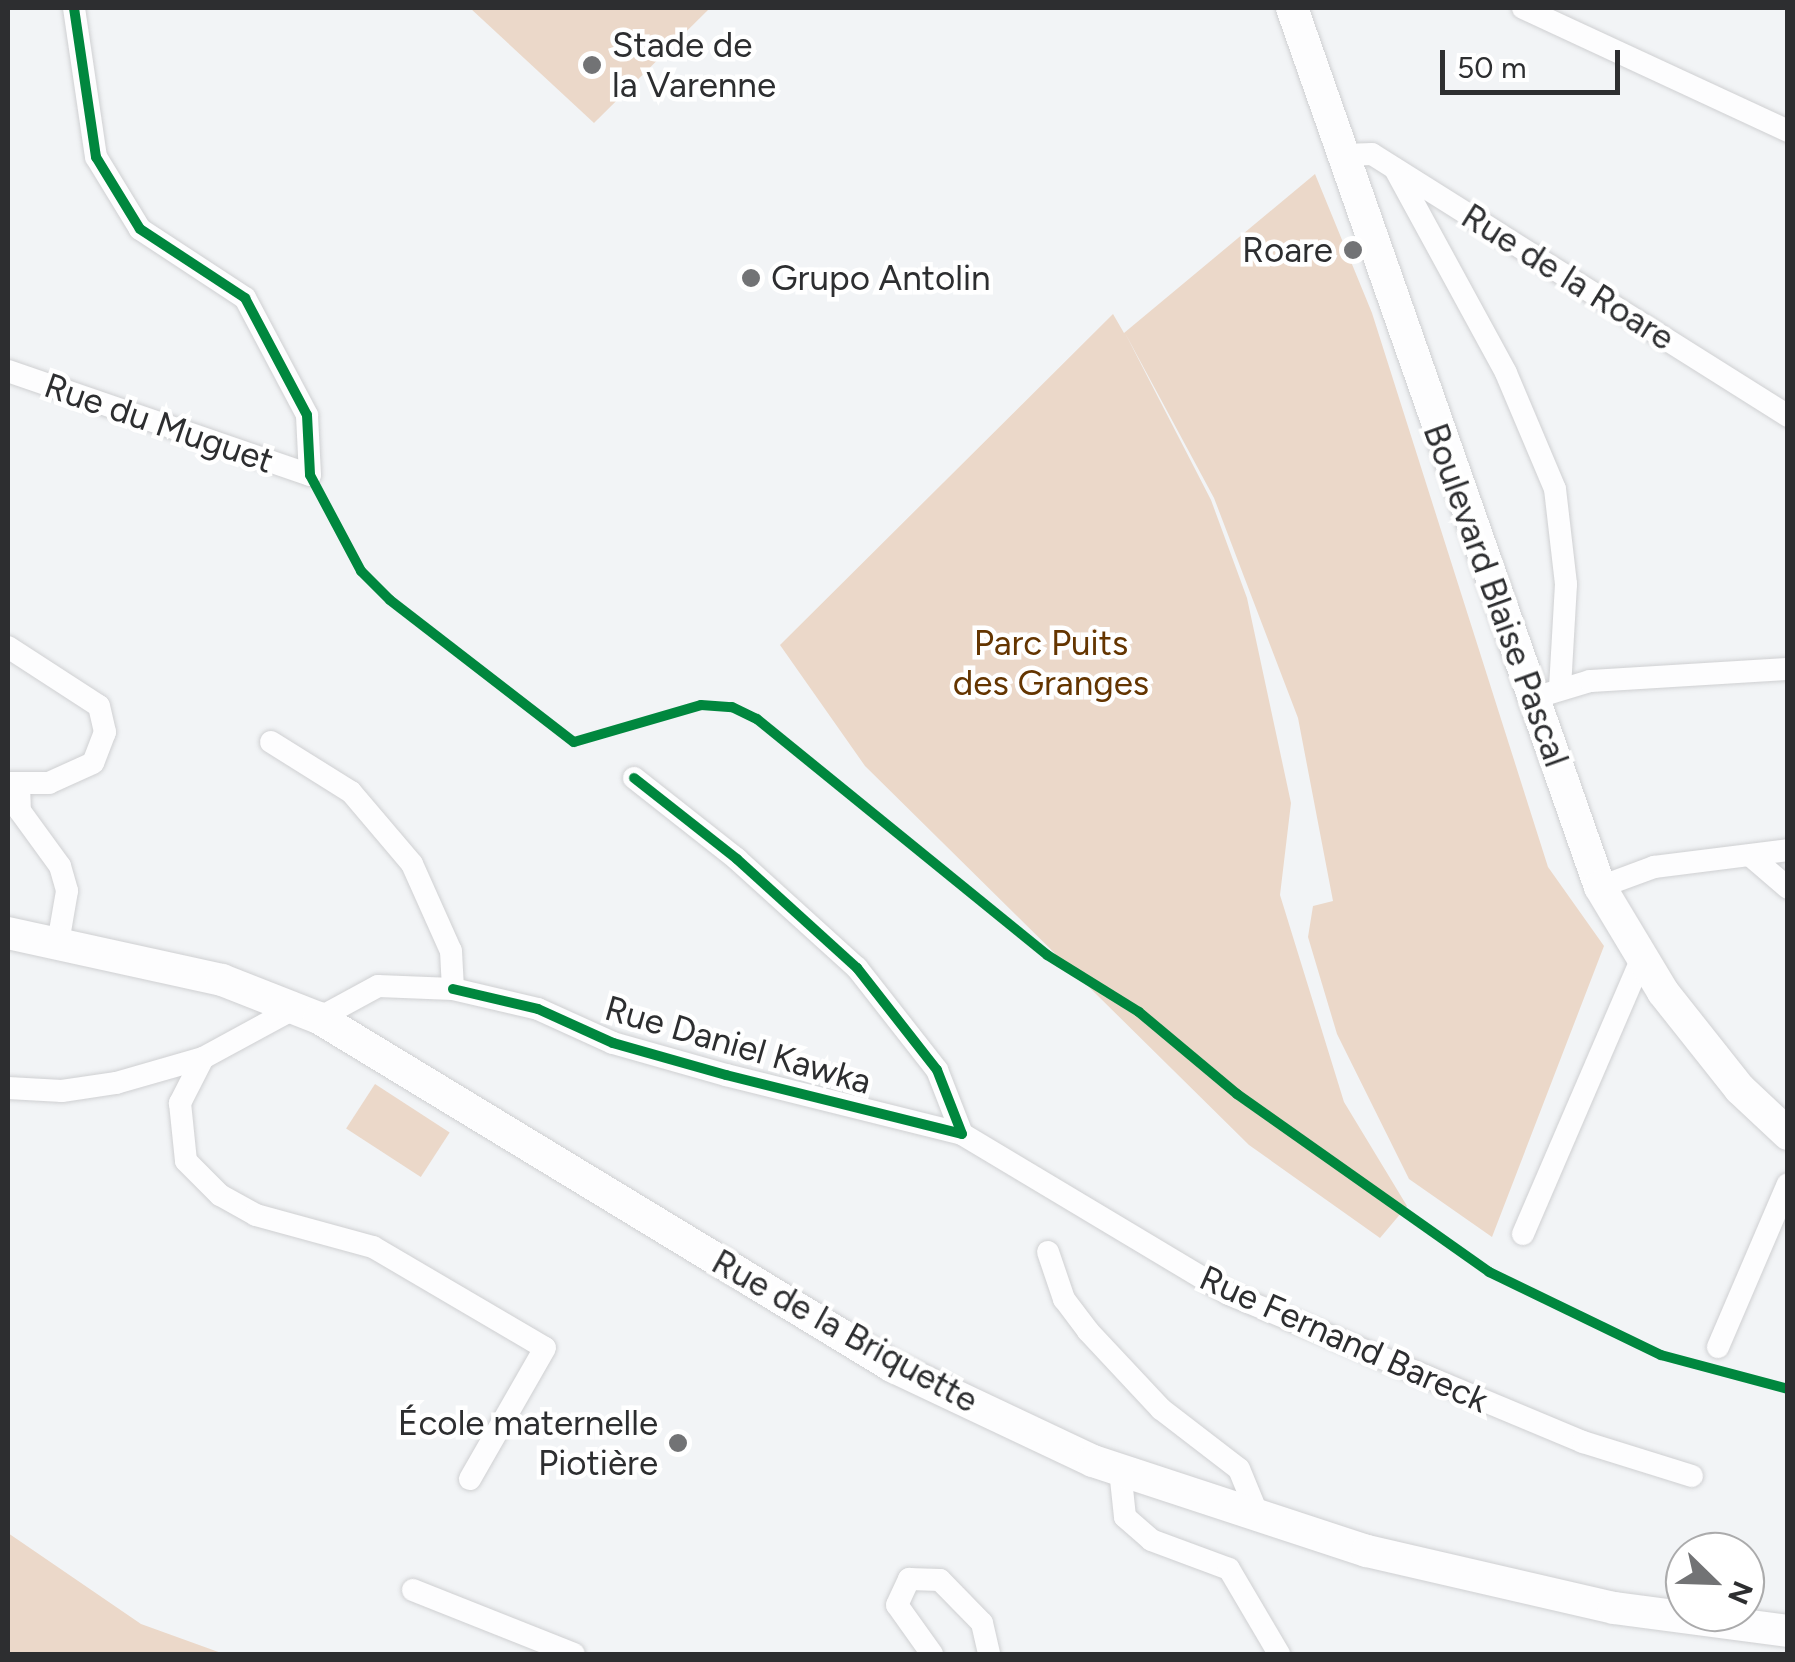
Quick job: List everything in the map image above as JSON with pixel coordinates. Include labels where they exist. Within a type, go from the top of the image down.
[{"type":"main road","name":"Boulevard Blaise Pascal","points":[[1292,8],[1547,694],[1600,887],[1663,992],[1740,1089],[1788,1134]]},
{"type":"main road","name":"Rue de la Briquette","points":[[8,932],[222,980],[307,1013],[892,1366],[1120,1470],[1367,1550],[1614,1608],[1788,1631]]},
{"type":"street","name":"Rue du Muguet","points":[[8,371],[310,475],[307,415],[245,298],[140,229],[96,157],[74,8]]},
{"type":"street","points":[[1523,8],[1788,131]]},
{"type":"street","name":"Rue de la Roare","points":[[1344,155],[1372,154],[1788,416]]},
{"type":"street","name":"Boulevard Blaise Pascal","points":[[1395,169],[1506,373],[1555,489],[1566,584],[1547,694]]},
{"type":"street","points":[[8,647],[99,706],[105,732],[93,763],[48,783],[14,784],[20,811],[60,866],[67,891],[58,943]]},
{"type":"street","points":[[1547,694],[1590,681],[1788,669]]},
{"type":"street","points":[[272,742],[350,792],[412,864],[442,920],[453,989]]},
{"type":"street","points":[[634,778],[738,859],[857,968],[937,1070],[956,1134]]},
{"type":"street","points":[[1600,887],[1654,867],[1752,858],[1788,850]]},
{"type":"street","points":[[1752,858],[1788,888]]},
{"type":"street","points":[[1524,1234],[1643,956]]},
{"type":"street","name":"Rue Daniel Kawka","points":[[8,1088],[62,1090],[116,1083],[204,1058],[378,986],[453,989],[538,1009],[613,1042],[688,1064],[956,1134]]},
{"type":"street","points":[[204,1058],[180,1104],[179,1132],[186,1161],[220,1195],[256,1215],[373,1246],[545,1348],[470,1479]]},
{"type":"street","name":"Rue Fernand Bareck","points":[[956,1134],[1229,1294],[1583,1442],[1692,1476]]},
{"type":"street","points":[[1718,1347],[1788,1184]]},
{"type":"street","points":[[1048,1252],[1064,1299],[1088,1330],[1161,1409],[1240,1469],[1258,1515]]},
{"type":"street","points":[[1120,1470],[1125,1517],[1151,1540],[1229,1569],[1279,1654]]},
{"type":"street","points":[[932,1654],[898,1605],[910,1579],[940,1580],[982,1622],[990,1654]]},
{"type":"street","points":[[413,1590],[574,1654]]},
{"type":"green space","name":"Stade de la Varenne","points":[[470,8],[710,8],[594,123]]},
{"type":"green space","name":"Parc Puits des Granges","points":[[1315,174],[1372,313],[1548,867],[1604,946],[1492,1237],[1409,1179],[1337,1034],[1308,937],[1313,906],[1333,901],[1298,718],[1214,498],[1125,333],[1211,500],[1247,598],[1291,803],[1280,895],[1344,1102],[1407,1206],[1380,1238],[1249,1145],[865,766],[780,645],[1113,314],[1124,333]]},
{"type":"green space","points":[[375,1084],[450,1132],[421,1177],[346,1128]]},
{"type":"green space","points":[[8,1533],[141,1624],[224,1654],[8,1654]]},
{"type":"cycle path","points":[[74,8],[96,157],[140,229],[245,298],[307,415],[310,475],[361,571],[390,600],[574,742],[701,705],[732,707],[757,719],[1047,955],[1139,1012],[1237,1094],[1489,1272],[1661,1355],[1788,1389]]},
{"type":"cycle path","points":[[453,989],[538,1009],[613,1043],[962,1134],[937,1070],[857,968],[737,859],[634,778]]},
{"type":"place","name":"Stade de la Varenne","points":[[592,65]]},
{"type":"place","name":"Roare","points":[[1353,250]]},
{"type":"place","name":"Grupo Antolin","points":[[751,278]]},
{"type":"place","name":"École maternelle Piotière","points":[[678,1443]]}]
